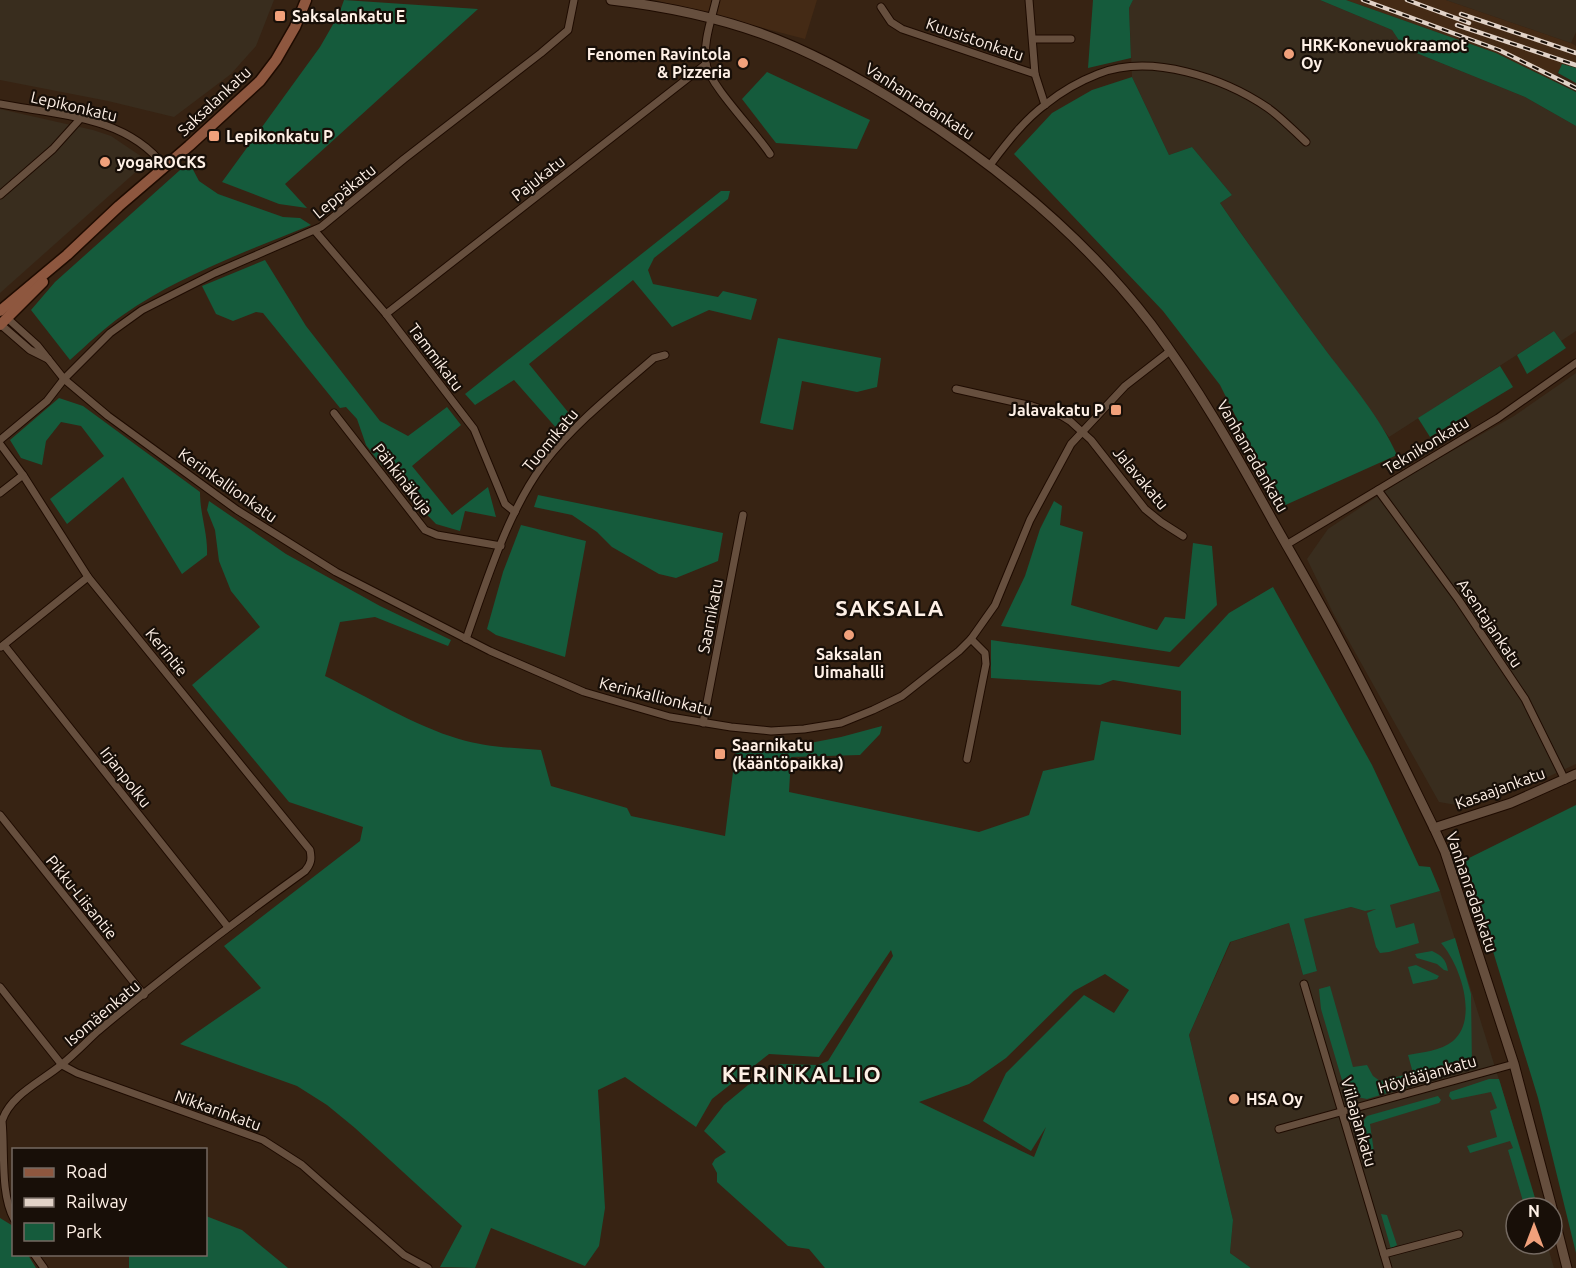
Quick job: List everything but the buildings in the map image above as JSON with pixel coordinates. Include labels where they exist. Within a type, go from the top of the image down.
[{"type":"main road","name":"Saksalankatu","points":[[1,319],[119,206],[260,81],[290,36],[306,0]]},
{"type":"street","name":"Leppäkatu","points":[[64,379],[110,333],[142,310],[215,273],[315,231],[568,30],[573,0]]},
{"type":"street","name":"Vanhanradankatu","points":[[610,0],[684,11],[712,19],[771,38],[864,80],[990,165],[1053,218],[1125,293],[1170,351],[1216,419],[1341,641],[1434,828],[1445,852],[1514,1064],[1549,1196]]},
{"type":"street","points":[[716,0],[708,34],[706,64],[718,86],[770,154]]},
{"type":"street","points":[[1029,0],[1035,74],[1045,105]]},
{"type":"street","name":"Kuusistonkatu","points":[[881,7],[891,22],[902,29],[1035,74]]},
{"type":"street","points":[[1033,39],[1071,39]]},
{"type":"street","name":"Pajukatu","points":[[386,314],[706,64]]},
{"type":"street","points":[[990,165],[1023,126],[1045,105],[1099,73],[1125,68],[1161,67],[1200,75],[1233,88],[1269,109],[1306,142]]},
{"type":"street","name":"Lepikonkatu","points":[[0,104],[80,118],[114,128],[132,136],[156,155],[164,166]]},
{"type":"street","points":[[0,195],[53,149],[80,118]]},
{"type":"street","name":"Tammikatu","points":[[315,231],[386,314],[474,429],[504,504],[514,512]]},
{"type":"street","name":"Kerinkallionkatu","points":[[1,319],[30,350],[50,360],[64,379],[108,416],[237,510],[336,573],[466,639],[584,692],[670,717],[731,728],[771,731],[841,723],[902,696],[948,661],[971,639],[995,605],[1030,520],[1071,444],[1125,386],[1170,351]]},
{"type":"street","name":"Tuomikatu","points":[[466,639],[514,512],[545,463],[583,421],[654,358],[665,355]]},
{"type":"street","name":"Teknikonkatu","points":[[1286,545],[1498,418],[1576,363]]},
{"type":"street","name":"Kerintie","points":[[64,379],[46,401],[0,442],[88,577],[310,850],[311,861],[305,871]]},
{"type":"street","name":"Jalavakatu","points":[[956,390],[1062,416],[1092,440],[1153,517],[1183,536]]},
{"type":"street","name":"Pähkinäkuja","points":[[334,413],[425,530],[437,535],[501,546]]},
{"type":"street","points":[[0,493],[23,475]]},
{"type":"street","name":"Asentajankatu","points":[[1378,490],[1458,599],[1525,699],[1565,780]]},
{"type":"street","name":"Saarnikatu","points":[[703,723],[743,515]]},
{"type":"street","points":[[2,646],[88,577]]},
{"type":"street","points":[[967,759],[986,664],[985,653],[971,639]]},
{"type":"street","name":"Irjanpolku","points":[[2,646],[228,927]]},
{"type":"street","name":"Kasaajankatu","points":[[1434,828],[1511,803],[1576,774]]},
{"type":"street","name":"Pikku-Liisantie","points":[[0,815],[144,995]]},
{"type":"street","name":"Isomäenkatu","points":[[12,1213],[6,1195],[1,1121],[5,1113],[21,1095],[62,1065],[97,1032],[228,927],[305,871]]},
{"type":"street","name":"Viilaajankatu","points":[[1304,984],[1388,1268]]},
{"type":"street","name":"Nikkarinkatu","points":[[0,987],[62,1065],[76,1073],[263,1140],[302,1165],[404,1255],[428,1268]]},
{"type":"street","name":"Höylääjankatu","points":[[1279,1129],[1514,1064]]},
{"type":"street","points":[[1384,1254],[1459,1234]]},
{"type":"shaded area","points":[[0,0],[274,0],[256,46],[231,74],[174,117],[108,101],[0,80]]},
{"type":"shaded area","points":[[655,0],[817,0],[805,39]]},
{"type":"shaded area","points":[[1133,0],[1320,0],[1392,30],[1404,48],[1525,97],[1576,126],[1576,331],[1561,341],[1554,331],[1389,437],[1220,203],[1232,195],[1192,147],[1169,155],[1132,77],[1129,8]]},
{"type":"shaded area","points":[[1346,0],[1446,0],[1571,43],[1576,46],[1576,68],[1562,64],[1554,81],[1496,53]]},
{"type":"shaded area","points":[[1446,0],[1576,0],[1576,32],[1571,43]]},
{"type":"shaded area","points":[[0,109],[111,136],[148,161],[0,293]]},
{"type":"shaded area","points":[[1576,373],[1576,764],[1528,786],[1462,806],[1439,802],[1333,613],[1307,559],[1328,529],[1411,474],[1514,416]]},
{"type":"shaded area","points":[[1440,891],[1535,1196],[1504,1196],[1504,1256],[1550,1256],[1554,1268],[1251,1268],[1230,1253],[1233,1220],[1189,1035],[1231,942],[1289,923],[1303,975],[1317,970],[1303,919],[1351,907],[1365,911]]},
{"type":"green space","points":[[344,0],[478,9],[285,184],[307,208],[279,204],[222,182],[320,47],[339,14]]},
{"type":"green space","points":[[1093,0],[1133,0],[1129,8],[1131,58],[1088,68]]},
{"type":"green space","points":[[1320,0],[1346,0],[1496,53],[1576,92],[1576,126],[1525,97],[1404,48],[1392,30]]},
{"type":"green space","points":[[1562,64],[1576,68],[1576,83],[1558,73]]},
{"type":"green space","points":[[767,72],[870,120],[857,149],[776,143],[742,99]]},
{"type":"green space","points":[[1132,77],[1169,155],[1192,147],[1232,195],[1220,203],[1365,402],[1397,455],[1281,507],[1220,385],[1163,311],[1014,154],[1052,113],[1092,90]]},
{"type":"green space","points":[[189,162],[199,181],[218,194],[283,217],[300,218],[311,225],[215,265],[168,288],[116,320],[70,360],[31,310],[55,282]]},
{"type":"green space","points":[[721,191],[730,191],[728,199],[654,258],[648,270],[653,284],[718,297],[723,291],[757,299],[751,320],[709,310],[672,327],[633,280],[529,364],[572,417],[558,430],[514,380],[475,405],[465,394]]},
{"type":"green space","points":[[265,260],[306,326],[380,421],[408,436],[447,407],[461,425],[412,466],[452,515],[488,487],[496,517],[465,511],[460,531],[436,524],[409,496],[403,479],[395,469],[382,466],[366,445],[357,419],[346,407],[340,408],[263,313],[256,312],[233,321],[216,314],[202,286]]},
{"type":"green space","points":[[1554,331],[1566,348],[1527,374],[1517,355]]},
{"type":"green space","points":[[778,338],[881,358],[877,387],[857,392],[802,381],[793,430],[760,423]]},
{"type":"green space","points":[[1500,366],[1513,387],[1430,437],[1418,418]]},
{"type":"green space","points":[[59,398],[83,406],[200,492],[207,555],[182,574],[123,477],[67,524],[50,499],[104,456],[81,426],[61,422],[46,441],[42,465],[21,458],[10,440]]},
{"type":"green space","points":[[538,495],[723,533],[718,561],[676,578],[659,574],[612,547],[597,532],[572,515],[534,507]]},
{"type":"green space","points":[[209,501],[286,554],[380,606],[451,640],[448,646],[375,617],[340,622],[325,676],[408,719],[459,739],[500,747],[541,750],[551,786],[627,808],[631,816],[725,836],[736,748],[789,747],[882,726],[880,734],[860,755],[791,757],[789,792],[979,832],[1029,815],[1043,771],[1094,760],[1101,721],[1181,735],[1181,691],[1113,680],[1100,685],[991,678],[991,640],[1179,667],[1229,613],[1273,587],[1372,765],[1419,866],[1430,867],[1440,891],[1390,905],[1396,928],[1414,923],[1419,943],[1389,952],[1380,953],[1376,947],[1367,913],[1376,909],[1365,911],[1351,907],[1304,919],[1317,971],[1303,975],[1289,923],[1230,942],[1189,1035],[1233,1220],[1230,1253],[1251,1268],[825,1268],[809,1249],[788,1246],[717,1182],[717,1173],[712,1164],[715,1159],[726,1152],[704,1131],[724,1105],[766,1070],[780,1064],[818,1065],[828,1061],[893,956],[891,950],[819,1057],[769,1054],[712,1099],[696,1127],[625,1077],[598,1090],[605,1208],[599,1246],[585,1266],[491,1228],[475,1268],[440,1267],[462,1226],[355,1128],[327,1105],[297,1086],[180,1044],[261,988],[224,946],[360,841],[363,827],[289,802],[192,685],[260,627],[231,591],[219,561],[215,530],[207,510]],"holes":[[[1105,974],[1129,990],[1114,1013],[1084,995],[1006,1073],[983,1121],[1031,1151],[1046,1127],[1034,1157],[919,1102],[969,1084],[1006,1058],[1074,991]]]},
{"type":"green space","points":[[1054,501],[1062,506],[1060,525],[1083,532],[1071,605],[1157,630],[1165,617],[1185,619],[1193,543],[1212,546],[1217,605],[1170,652],[1001,626],[1025,576],[1040,529]]},
{"type":"green space","points":[[521,525],[586,541],[565,657],[496,635],[487,629],[503,572]]},
{"type":"green space","points":[[1576,805],[1576,1253],[1564,1196],[1562,1196],[1538,1098],[1465,860]]},
{"type":"green space","points":[[1455,938],[1471,994],[1472,1068],[1367,1099],[1352,1096],[1344,1087],[1321,1009],[1319,989],[1330,986],[1353,1067],[1367,1065],[1373,1076],[1380,1081],[1413,1073],[1408,1055],[1431,1051],[1453,1041],[1461,1031],[1465,1019],[1466,1006],[1460,977],[1455,964],[1441,943]]},
{"type":"green space","points":[[1432,951],[1443,958],[1448,971],[1437,964],[1417,958],[1415,954]]},
{"type":"green space","points":[[1416,965],[1439,976],[1437,979],[1413,984],[1408,967]]},
{"type":"green space","points":[[1489,1079],[1499,1079],[1534,1196],[1521,1196],[1508,1150],[1513,1148],[1510,1141],[1470,1153],[1467,1146],[1497,1137],[1490,1111],[1497,1108],[1491,1092],[1452,1100],[1449,1096],[1450,1092]]},
{"type":"green space","points":[[1438,1096],[1441,1100],[1439,1103],[1370,1124],[1374,1152],[1362,1154],[1360,1130],[1367,1116]]},
{"type":"green space","points":[[1381,1214],[1387,1215],[1397,1245],[1391,1249]]},
{"type":"green space","points":[[207,1216],[242,1230],[288,1268],[129,1268],[129,1256],[207,1256]]},
{"type":"green space","points":[[0,1218],[12,1225],[12,1256],[29,1256],[36,1268],[0,1268]]},
{"type":"railway","points":[[1363,0],[1499,50],[1576,88]]},
{"type":"railway","points":[[1407,0],[1469,23]]},
{"type":"railway","points":[[1461,14],[1576,53]]},
{"type":"railway","points":[[1457,25],[1576,65]]},
{"type":"place","name":"Saksalankatu E","points":[[280,16]]},
{"type":"place","name":"HRK-Konevuokraamot Oy","points":[[1289,54]]},
{"type":"place","name":"Fenomen Ravintola & Pizzeria","points":[[743,63]]},
{"type":"place","name":"Lepikonkatu P","points":[[214,136]]},
{"type":"place","name":"yogaROCKS","points":[[105,162]]},
{"type":"place","name":"Jalavakatu P","points":[[1116,410]]},
{"type":"place","name":"Saksalan Uimahalli","points":[[849,635]]},
{"type":"place","name":"Saarnikatu (kääntöpaikka)","points":[[720,754]]},
{"type":"place","name":"HSA Oy","points":[[1234,1099]]},
{"type":"district","name":"SAKSALA","points":[[890,607]]},
{"type":"district","name":"KERINKALLIO","points":[[802,1073]]}]
